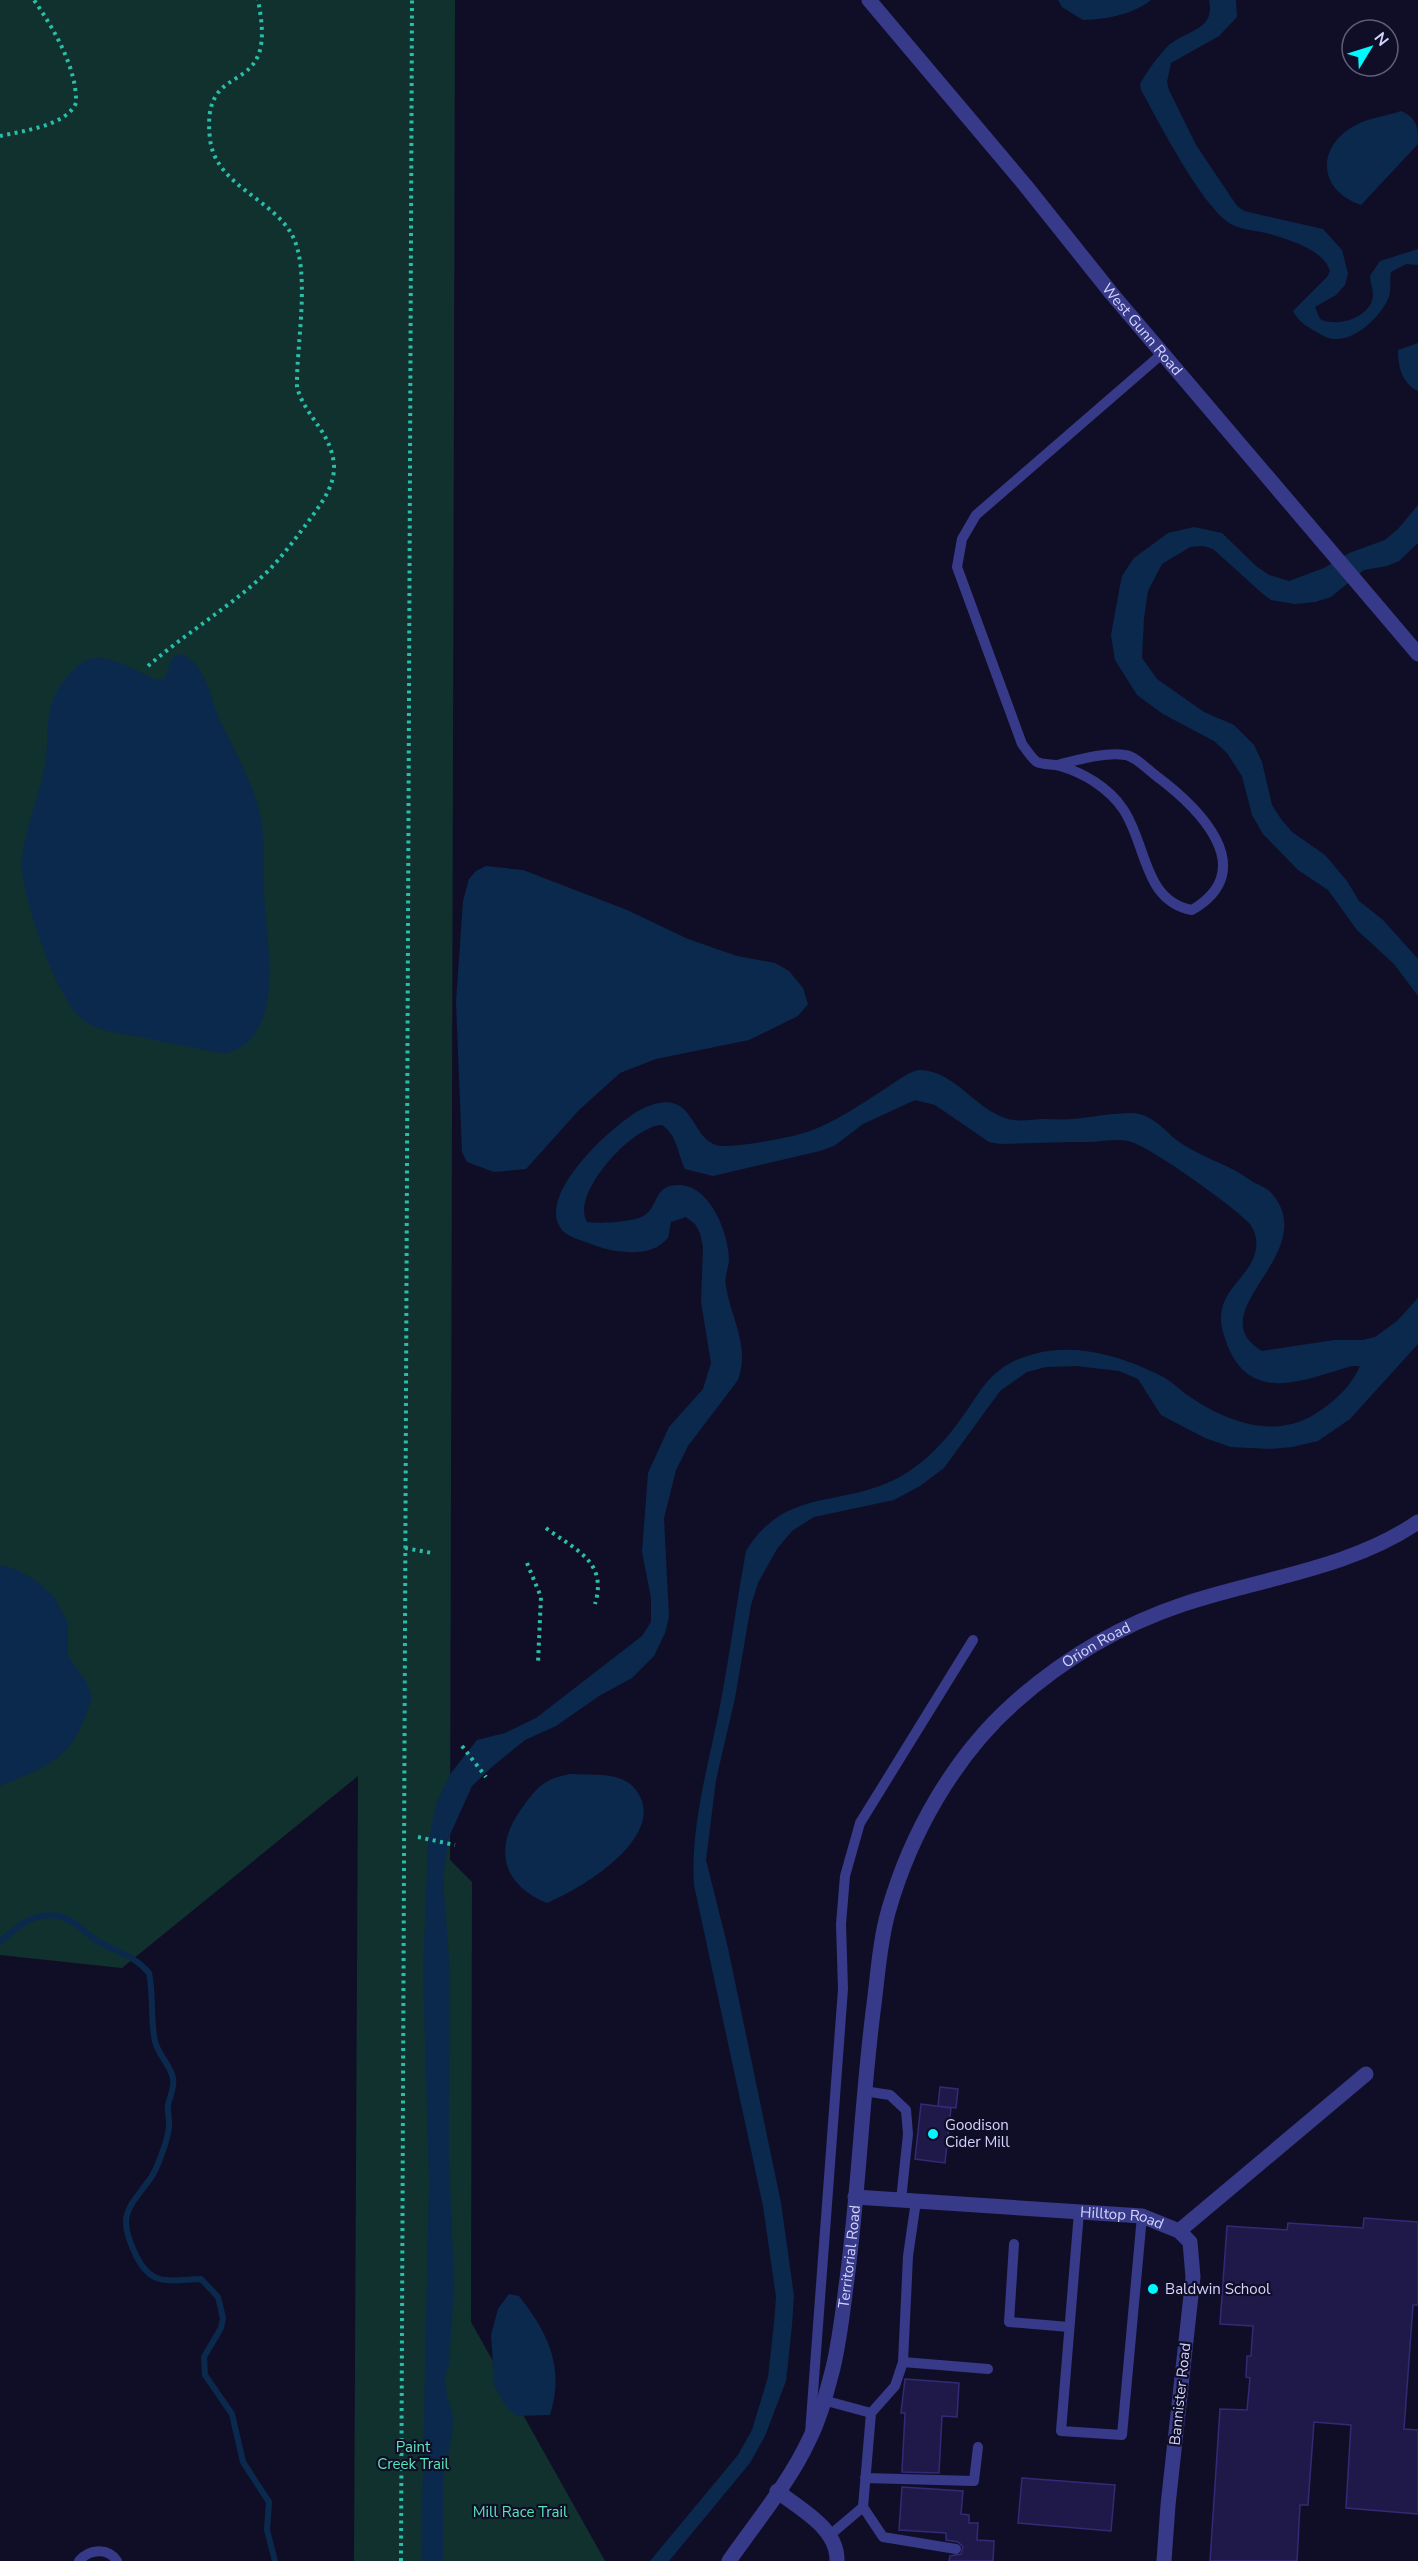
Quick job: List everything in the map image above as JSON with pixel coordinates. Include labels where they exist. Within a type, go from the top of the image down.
[{"type":"street","name":"West Gunn Road","points":[[869,0],[1418,654]]},
{"type":"street","name":"Orion Road","points":[[888,1911],[917,1839],[936,1800],[961,1762],[1012,1705],[1069,1660],[1144,1619],[1183,1604],[1327,1565],[1406,1530],[1418,1522]]},
{"type":"street","name":"Territorial Road","points":[[777,2491],[810,2439],[833,2368],[855,2197],[864,2091],[888,1911]]},
{"type":"street","name":"Hilltop Road","points":[[855,2197],[1142,2216],[1179,2231],[1366,2074]]},
{"type":"street","name":"Bannister Road","points":[[1164,2561],[1193,2277],[1190,2242],[1179,2231]]},
{"type":"street","points":[[729,2561],[777,2491],[830,2535],[837,2553],[837,2561]]},
{"type":"lane","points":[[1057,765],[1107,754],[1128,754],[1167,784],[1202,817],[1216,839],[1223,860],[1224,875],[1217,891],[1192,910],[1176,907],[1167,901],[1157,888],[1124,810],[1084,774],[1057,765],[1037,762],[1022,744],[957,567],[962,539],[976,515],[1163,353]]},
{"type":"lane","points":[[810,2439],[811,2397],[826,2238],[843,1989],[841,1924],[845,1876],[860,1823],[973,1640]]},
{"type":"lane","points":[[864,2091],[890,2095],[906,2110],[908,2256],[903,2362],[895,2386],[871,2413],[863,2507],[883,2537],[956,2549]]},
{"type":"lane","points":[[1079,2212],[1061,2431],[1122,2436],[1142,2216]]},
{"type":"lane","points":[[1014,2244],[1009,2322],[1070,2327]]},
{"type":"lane","points":[[903,2362],[988,2369]]},
{"type":"lane","points":[[823,2400],[871,2413]]},
{"type":"lane","points":[[866,2478],[974,2481],[978,2447]]},
{"type":"lane","points":[[830,2535],[863,2507]]},
{"type":"lane","points":[[79,2561],[87,2554],[102,2550],[114,2556],[117,2561]]},
{"type":"path","points":[[0,136],[53,122],[67,115],[76,104],[74,80],[34,0]]},
{"type":"path","points":[[148,666],[269,570],[315,511],[330,489],[334,477],[331,448],[326,434],[300,398],[297,387],[303,277],[292,235],[275,215],[238,184],[212,153],[208,124],[212,101],[225,83],[255,60],[260,51],[261,25],[258,0]]},
{"type":"path","points":[[401,2561],[412,0]]},
{"type":"path","points":[[546,1528],[584,1556],[596,1571],[600,1588],[595,1604]]},
{"type":"path","points":[[405,1548],[432,1553]]},
{"type":"path","points":[[526,1563],[541,1598],[538,1663]]},
{"type":"path","points":[[462,1746],[486,1776]]},
{"type":"path","points":[[418,1836],[455,1845]]},
{"type":"green space","points":[[0,0],[455,0],[450,1860],[472,1882],[471,2322],[605,2561],[354,2561],[358,1776],[122,1968],[0,1955]]},
{"type":"water","points":[[1058,0],[1151,0],[1119,15],[1083,20],[1062,7]]},
{"type":"water","points":[[1209,0],[1236,0],[1237,17],[1219,36],[1171,63],[1167,82],[1169,90],[1196,145],[1237,206],[1244,211],[1323,229],[1342,250],[1348,274],[1345,285],[1336,295],[1315,307],[1320,319],[1344,321],[1367,310],[1373,295],[1370,276],[1380,261],[1418,249],[1418,265],[1406,264],[1391,272],[1390,293],[1384,306],[1373,320],[1350,336],[1342,339],[1326,337],[1304,324],[1293,311],[1327,277],[1330,271],[1327,264],[1321,257],[1305,247],[1287,239],[1236,226],[1220,215],[1182,163],[1141,90],[1140,84],[1165,49],[1198,28],[1208,18]]},
{"type":"water","points":[[1401,111],[1414,120],[1418,133],[1418,144],[1361,205],[1347,198],[1336,189],[1327,167],[1328,156],[1334,144],[1356,125]]},
{"type":"water","points":[[1418,343],[1418,391],[1408,384],[1402,374],[1398,350]]},
{"type":"water","points":[[1418,505],[1418,543],[1399,561],[1387,566],[1364,570],[1331,597],[1315,602],[1295,604],[1271,600],[1213,549],[1203,546],[1190,547],[1162,564],[1148,591],[1142,658],[1157,679],[1204,712],[1234,725],[1254,745],[1262,762],[1272,805],[1281,819],[1292,832],[1325,855],[1347,881],[1359,901],[1383,920],[1418,959],[1418,996],[1394,964],[1357,930],[1328,890],[1298,870],[1263,834],[1252,815],[1242,776],[1227,753],[1214,741],[1163,714],[1137,695],[1115,660],[1111,635],[1122,576],[1134,558],[1168,533],[1194,527],[1222,533],[1256,566],[1269,575],[1289,581],[1324,568],[1349,553],[1385,540],[1398,529]]},
{"type":"water","points":[[181,654],[196,665],[206,681],[219,718],[255,795],[261,818],[269,969],[265,1013],[257,1031],[243,1045],[224,1054],[108,1031],[87,1023],[76,1013],[65,997],[45,953],[30,907],[22,871],[24,845],[44,769],[50,709],[65,679],[85,661],[102,658],[122,664],[157,680],[165,678],[172,658]]},
{"type":"water","points":[[486,866],[523,870],[627,910],[688,939],[737,956],[775,963],[789,971],[803,988],[808,1004],[798,1016],[749,1040],[656,1059],[620,1073],[579,1110],[526,1169],[494,1172],[467,1162],[462,1152],[456,1002],[463,901],[469,879],[476,871]]},
{"type":"water","points":[[918,1070],[931,1071],[942,1076],[983,1106],[1009,1119],[1069,1119],[1125,1113],[1144,1116],[1183,1144],[1268,1190],[1284,1217],[1282,1239],[1243,1318],[1246,1336],[1262,1351],[1334,1340],[1363,1340],[1375,1337],[1397,1321],[1418,1298],[1418,1344],[1350,1419],[1318,1441],[1270,1449],[1231,1447],[1205,1438],[1161,1415],[1138,1379],[1119,1371],[1077,1366],[1046,1367],[1027,1372],[1000,1391],[944,1468],[920,1486],[894,1500],[814,1517],[792,1531],[777,1549],[758,1583],[751,1605],[735,1698],[716,1780],[706,1860],[728,1948],[781,2203],[794,2296],[786,2381],[765,2436],[750,2463],[669,2561],[650,2561],[738,2455],[752,2430],[768,2377],[774,2323],[776,2297],[763,2206],[694,1885],[698,1813],[722,1695],[746,1551],[761,1531],[794,1508],[871,1489],[909,1472],[945,1439],[993,1375],[1017,1360],[1034,1354],[1068,1350],[1118,1358],[1165,1378],[1215,1412],[1250,1424],[1269,1426],[1286,1425],[1304,1420],[1321,1410],[1344,1391],[1360,1366],[1283,1383],[1267,1382],[1253,1377],[1240,1366],[1229,1349],[1221,1317],[1227,1296],[1254,1257],[1256,1238],[1253,1229],[1239,1214],[1190,1177],[1153,1153],[1128,1141],[1001,1144],[989,1142],[935,1105],[915,1100],[863,1124],[834,1146],[713,1176],[685,1169],[674,1139],[662,1125],[650,1128],[636,1136],[607,1163],[587,1195],[584,1210],[587,1222],[617,1222],[645,1215],[650,1211],[661,1191],[672,1186],[681,1185],[692,1188],[709,1203],[726,1238],[729,1260],[726,1284],[741,1345],[741,1368],[738,1380],[688,1446],[676,1470],[664,1518],[669,1617],[665,1633],[654,1656],[632,1678],[599,1696],[556,1726],[525,1740],[493,1766],[472,1786],[449,1837],[443,1878],[450,1971],[449,2153],[454,2285],[449,2364],[445,2378],[453,2416],[452,2436],[443,2480],[443,2561],[421,2561],[429,2180],[423,1972],[428,1842],[437,1801],[451,1773],[477,1740],[505,1733],[536,1718],[642,1636],[651,1622],[651,1598],[642,1552],[648,1473],[669,1427],[703,1389],[711,1363],[701,1302],[703,1247],[695,1224],[686,1217],[671,1222],[668,1238],[652,1249],[635,1252],[612,1250],[574,1238],[562,1230],[556,1213],[560,1196],[582,1160],[614,1129],[642,1109],[661,1103],[674,1103],[684,1109],[705,1138],[714,1144],[726,1146],[761,1142],[800,1134],[820,1127],[852,1110],[904,1076]]},
{"type":"water","points":[[0,1565],[18,1570],[38,1582],[55,1598],[68,1623],[68,1656],[86,1681],[92,1697],[78,1733],[60,1756],[36,1771],[0,1786]]},
{"type":"water","points":[[569,1774],[609,1776],[625,1781],[634,1788],[642,1801],[643,1817],[638,1833],[627,1849],[612,1863],[577,1888],[547,1903],[531,1895],[511,1875],[506,1863],[507,1836],[522,1808],[544,1783]]},
{"type":"water","points":[[509,2294],[519,2296],[538,2323],[551,2351],[556,2381],[550,2415],[516,2416],[505,2405],[494,2385],[491,2335],[498,2309]]},
{"type":"building","points":[[940,2087],[958,2089],[956,2108],[938,2106]]},
{"type":"building","name":"Goodison Cider Mill","points":[[921,2104],[951,2108],[945,2163],[915,2159]]},
{"type":"building","points":[[1364,2218],[1418,2222],[1418,2305],[1413,2305],[1404,2429],[1418,2430],[1418,2514],[1346,2508],[1351,2425],[1314,2422],[1308,2505],[1300,2505],[1297,2561],[1210,2561],[1220,2409],[1247,2410],[1250,2378],[1246,2377],[1247,2356],[1251,2356],[1253,2326],[1220,2324],[1227,2226],[1287,2230],[1288,2223],[1363,2228]]},
{"type":"building","points":[[905,2379],[959,2383],[957,2417],[942,2416],[939,2473],[902,2472],[905,2413],[901,2413]]},
{"type":"building","points":[[1022,2478],[1115,2485],[1111,2531],[1018,2523]]},
{"type":"building","points":[[902,2487],[963,2491],[961,2514],[969,2515],[969,2523],[978,2523],[977,2540],[994,2541],[993,2561],[949,2561],[950,2556],[961,2554],[963,2547],[958,2542],[946,2540],[946,2533],[899,2530]]},
{"type":"waterway","points":[[0,1942],[27,1921],[46,1915],[56,1916],[77,1925],[96,1940],[133,1959],[149,1973],[155,2041],[169,2068],[173,2085],[168,2105],[169,2127],[159,2162],[153,2175],[131,2205],[126,2228],[134,2251],[146,2271],[161,2279],[201,2279],[218,2297],[223,2318],[221,2328],[204,2357],[205,2375],[232,2414],[243,2462],[269,2502],[267,2530],[275,2561]]},
{"type":"place","name":"Goodison Cider Mill","points":[[933,2134]]},
{"type":"place","name":"Baldwin School","points":[[1153,2289]]},
{"type":"park label","name":"Paint Creek Trail","points":[[413,2456]]},
{"type":"park label","name":"Mill Race Trail","points":[[520,2512]]}]
